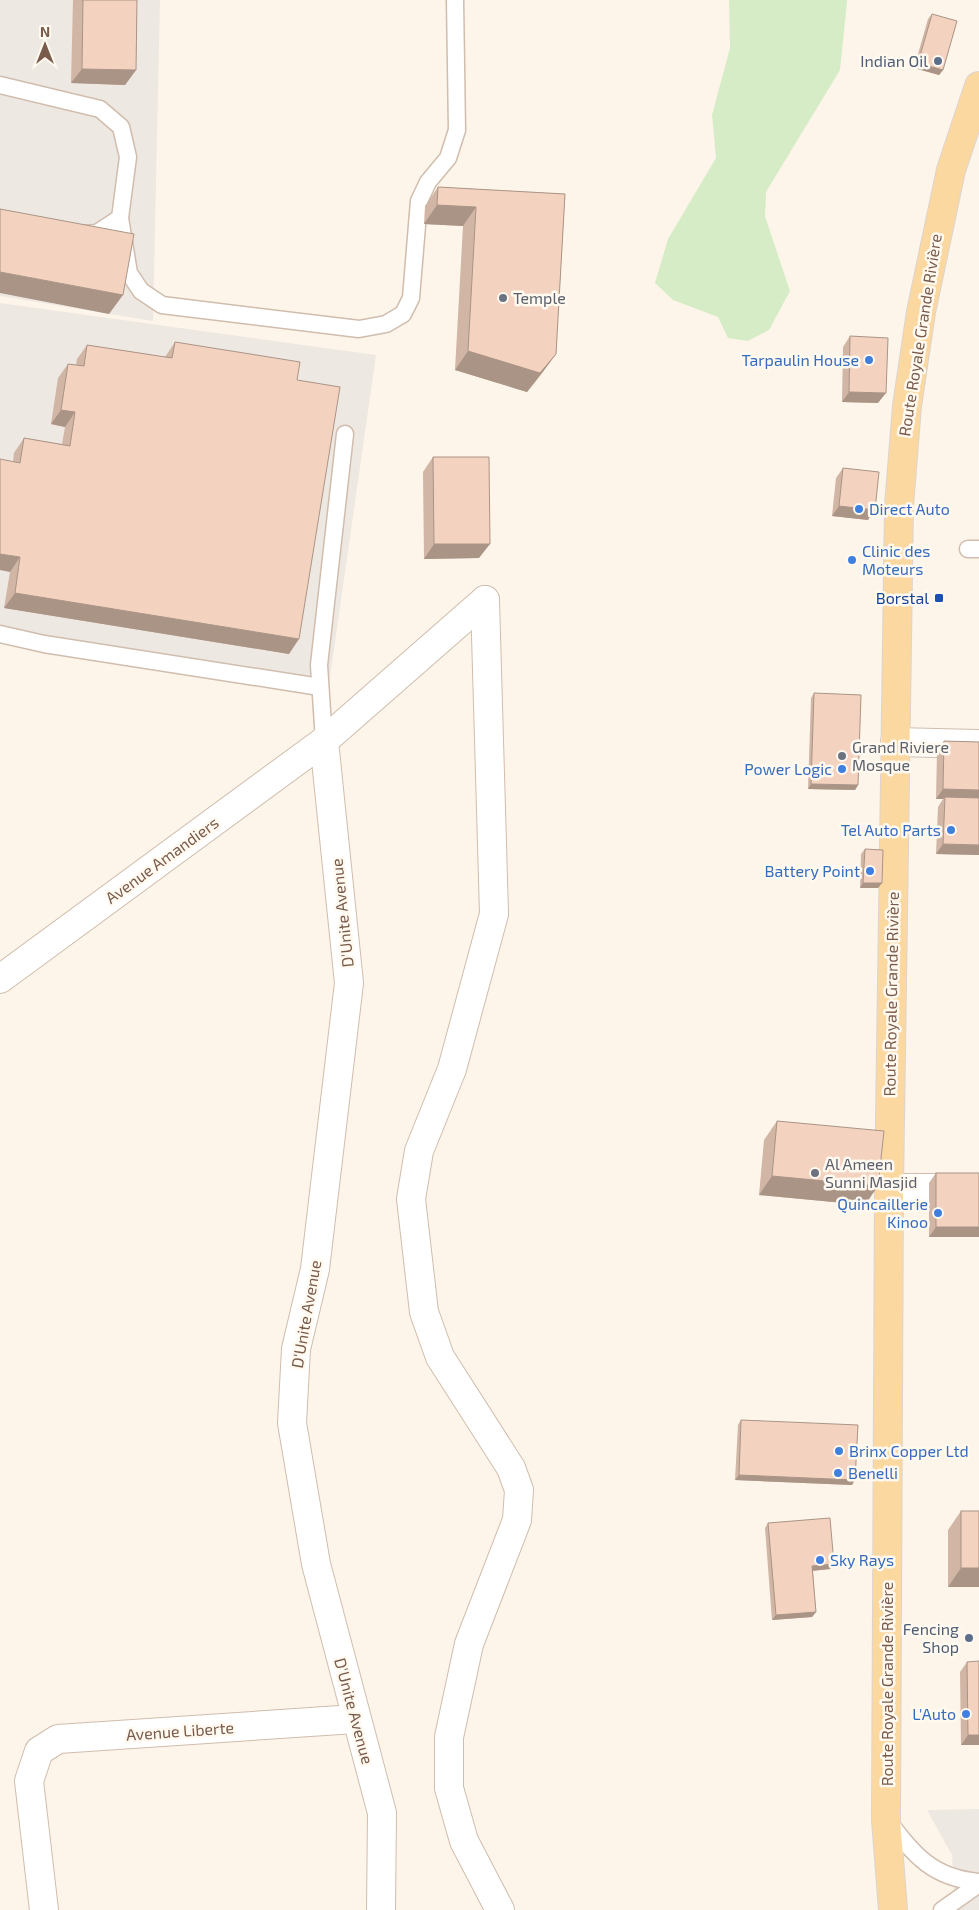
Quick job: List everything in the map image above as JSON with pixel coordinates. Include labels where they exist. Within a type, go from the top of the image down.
[{"type":"main road","name":"Route Royale Grande Rivière","points":[[893,1910],[886,1820],[889,1188],[899,506],[907,406],[921,312],[949,179],[979,86]]},
{"type":"street","name":"Avenue Amandiers","points":[[0,979],[324,741],[485,600],[494,914],[452,1069],[419,1151],[411,1199],[424,1312],[440,1357],[512,1468],[519,1490],[517,1520],[469,1644],[449,1737],[449,1788],[464,1841],[500,1910]]},
{"type":"street","name":"D'Unite Avenue","points":[[324,741],[349,983],[315,1269],[296,1350],[292,1424],[316,1564],[355,1719],[382,1814],[381,1910]]},
{"type":"street","points":[[895,742],[979,744]]},
{"type":"street","points":[[889,1188],[979,1188]]},
{"type":"street","name":"Avenue Liberte","points":[[44,1910],[29,1781],[39,1751],[58,1739],[355,1719]]},
{"type":"lane","points":[[0,85],[100,109],[121,127],[128,156],[120,218],[129,274],[141,291],[162,304],[359,329],[386,324],[403,314],[411,298],[419,201],[428,182],[448,158],[457,130],[455,0]]},
{"type":"lane","points":[[73,235],[97,233],[120,218]]},
{"type":"lane","points":[[324,741],[319,665],[345,434]]},
{"type":"lane","points":[[0,634],[44,644],[320,687]]},
{"type":"lane","points":[[886,1820],[910,1849],[928,1866],[950,1878],[979,1883]]},
{"type":"lane","points":[[942,1910],[979,1883]]},
{"type":"shaded area","points":[[0,0],[160,0],[153,321],[0,296]]},
{"type":"shaded area","points":[[0,303],[376,355],[329,684],[0,637]]},
{"type":"shaded area","points":[[979,1809],[979,1910],[955,1910],[952,1855],[927,1810]]},
{"type":"green space","points":[[729,0],[847,0],[840,70],[766,192],[765,216],[790,291],[769,330],[748,341],[728,338],[718,317],[673,300],[655,283],[668,239],[716,158],[712,115],[730,48]]},
{"type":"building","points":[[83,0],[137,0],[136,70],[82,69]]},
{"type":"building","points":[[932,14],[957,21],[943,70],[918,63]]},
{"type":"building","name":"Temple","points":[[438,187],[565,194],[556,354],[540,373],[468,351],[476,207],[437,205]]},
{"type":"building","points":[[0,209],[134,234],[123,295],[0,272]]},
{"type":"building","points":[[850,336],[888,338],[886,393],[849,392]]},
{"type":"building","points":[[175,342],[300,362],[297,380],[340,387],[299,639],[15,593],[20,557],[0,554],[0,459],[20,463],[24,438],[70,446],[75,412],[61,410],[68,364],[84,366],[87,345],[172,358]]},
{"type":"building","points":[[433,457],[489,457],[490,544],[434,544]]},
{"type":"building","points":[[843,468],[879,472],[875,510],[839,506]]},
{"type":"building","points":[[814,693],[861,695],[858,785],[811,784]]},
{"type":"building","points":[[944,741],[979,742],[979,790],[943,789]]},
{"type":"building","points":[[945,797],[979,798],[979,845],[943,844]]},
{"type":"building","name":"Battery Point","points":[[865,849],[883,850],[882,883],[863,883]]},
{"type":"building","points":[[777,1121],[884,1131],[878,1186],[772,1176]]},
{"type":"building","points":[[936,1173],[979,1173],[979,1227],[936,1227]]},
{"type":"building","points":[[741,1420],[858,1425],[855,1480],[739,1475]]},
{"type":"building","points":[[961,1511],[979,1511],[979,1568],[961,1568]]},
{"type":"building","points":[[830,1518],[834,1564],[812,1566],[816,1612],[776,1615],[768,1523]]},
{"type":"building","points":[[979,1661],[979,1735],[968,1735],[967,1662]]},
{"type":"place","name":"Indian Oil","points":[[938,61]]},
{"type":"place","name":"Temple","points":[[503,298]]},
{"type":"place","name":"Tarpaulin House","points":[[869,360]]},
{"type":"place","name":"Direct Auto","points":[[859,509]]},
{"type":"place","name":"Clinic des Moteurs","points":[[852,560]]},
{"type":"place","name":"Borstal","points":[[939,598]]},
{"type":"place","name":"Grand Riviere Mosque","points":[[842,756]]},
{"type":"place","name":"Power Logic","points":[[842,769]]},
{"type":"place","name":"Tel Auto Parts","points":[[951,830]]},
{"type":"place","name":"Battery Point","points":[[870,871]]},
{"type":"place","name":"Al Ameen Sunni Masjid","points":[[815,1173]]},
{"type":"place","name":"Quincaillerie Kinoo","points":[[938,1213]]},
{"type":"place","name":"Brinx Copper Ltd","points":[[839,1451]]},
{"type":"place","name":"Benelli","points":[[838,1473]]},
{"type":"place","name":"Sky Rays","points":[[820,1560]]},
{"type":"place","name":"Fencing Shop","points":[[969,1638]]},
{"type":"place","name":"L'Auto","points":[[966,1714]]}]
